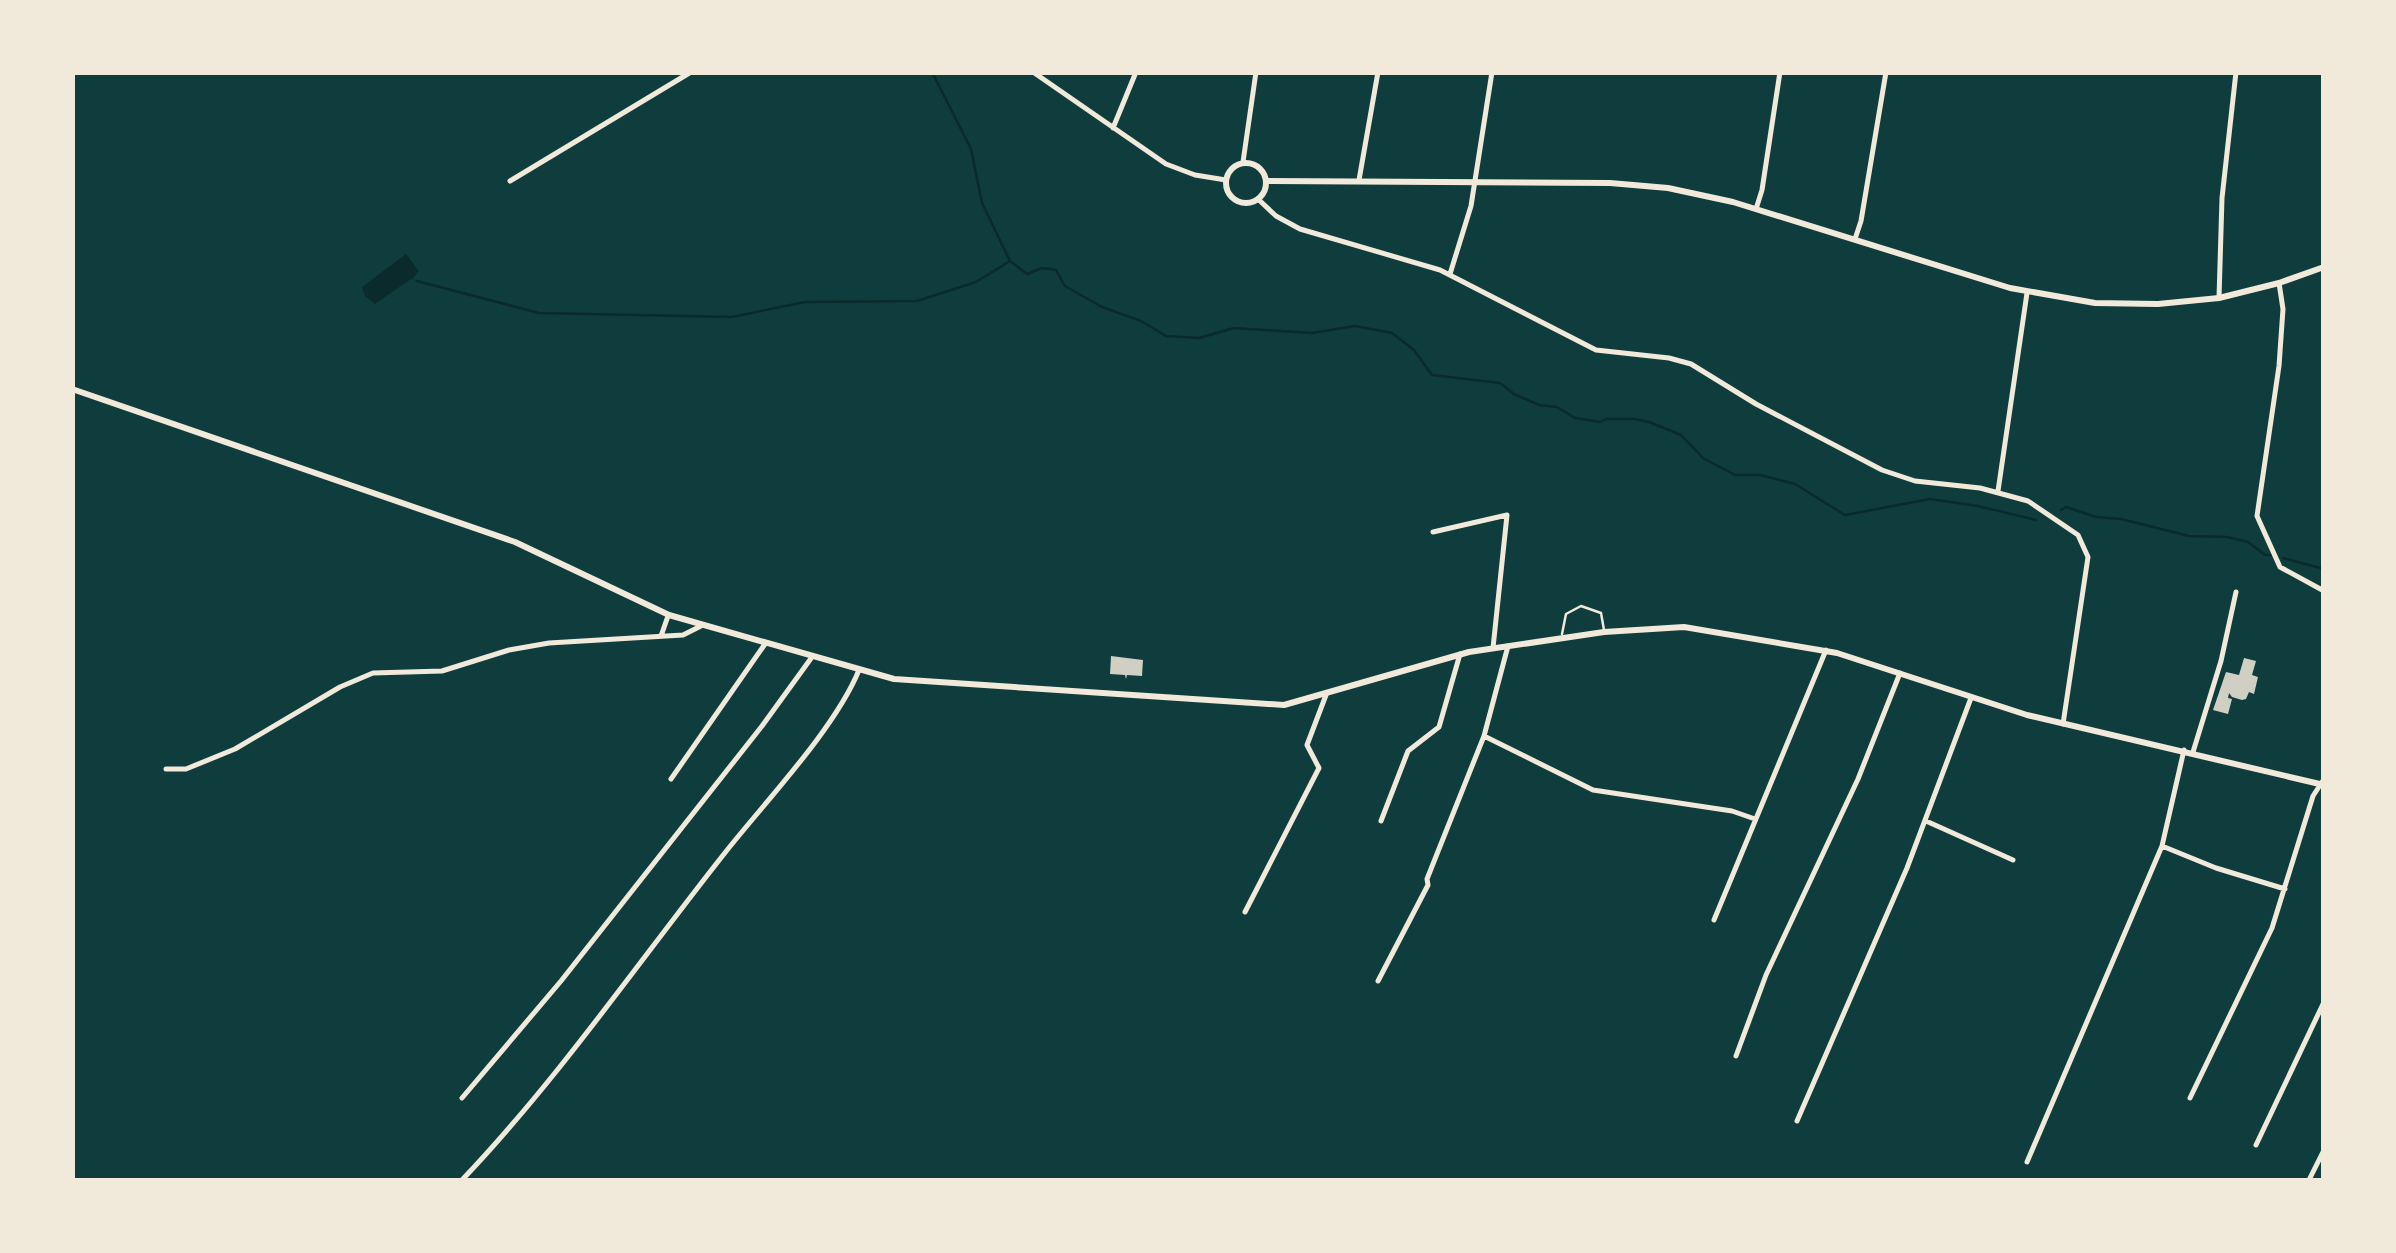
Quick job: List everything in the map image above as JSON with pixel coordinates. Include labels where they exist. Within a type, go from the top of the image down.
[{"type":"street","points":[[510,181],[691,72]]},
{"type":"street","points":[[1033,72],[1178,170],[1226,180]]},
{"type":"street","points":[[1112,128],[1136,72]]},
{"type":"street","points":[[1243,162],[1256,72]]},
{"type":"street","points":[[1359,180],[1378,72]]},
{"type":"street","points":[[1450,274],[1471,206],[1492,72]]},
{"type":"street","points":[[1756,209],[1780,72]]},
{"type":"street","points":[[1855,240],[1862,221],[1886,72]]},
{"type":"street","points":[[2219,298],[2222,198],[2236,72]]},
{"type":"street","points":[[1243,162],[1261,169],[1266,181],[1265,191],[1258,199],[1243,203],[1234,199],[1226,180],[1231,168],[1243,162]]},
{"type":"street","points":[[1266,181],[1643,185],[1693,192],[2027,292],[2110,304],[2219,298],[2324,268]]},
{"type":"street","points":[[1258,199],[1276,216],[1300,229],[1450,274],[1596,350],[1691,364],[1745,398],[1882,470],[1915,480],[1998,492],[2039,506],[2085,545],[2088,570],[2063,724]]},
{"type":"street","points":[[2279,283],[2283,309],[2280,366],[2257,516],[2280,566],[2324,591]]},
{"type":"street","points":[[1998,492],[2027,292]]},
{"type":"street","points":[[72,389],[515,542],[669,615],[894,679],[1284,705],[1460,654],[1604,632],[1684,627],[1826,650],[2063,724],[2322,782],[2313,796],[2265,944],[2190,1098]]},
{"type":"street","points":[[1433,532],[1508,515],[1493,648]]},
{"type":"street","points":[[2194,752],[2221,661],[2236,592]]},
{"type":"street","points":[[660,636],[669,615]]},
{"type":"street","points":[[166,769],[186,769],[235,750],[340,687],[374,673],[442,672],[509,650],[549,642],[683,634],[702,626]]},
{"type":"street","points":[[671,778],[764,644]]},
{"type":"street","points":[[1378,982],[1428,885],[1427,879],[1484,736],[1508,646]]},
{"type":"street","points":[[1714,920],[1826,650]]},
{"type":"street","points":[[1381,820],[1408,751],[1439,727],[1460,654]]},
{"type":"street","points":[[462,1098],[571,968],[812,657]]},
{"type":"street","points":[[462,1180],[504,1136],[596,1022],[812,744],[859,670]]},
{"type":"street","points":[[1736,1056],[1766,975],[1858,779],[1900,673]]},
{"type":"street","points":[[1245,912],[1319,768],[1307,745],[1326,695]]},
{"type":"street","points":[[1797,1121],[1926,821],[1971,698]]},
{"type":"street","points":[[1484,736],[1593,790],[1732,811],[1756,819]]},
{"type":"street","points":[[2027,1162],[2162,846],[2184,750]]},
{"type":"street","points":[[1926,821],[2014,860]]},
{"type":"street","points":[[2162,846],[2285,889]]},
{"type":"street","points":[[2256,1145],[2324,1002]]},
{"type":"street","points":[[2309,1180],[2324,1150]]},
{"type":"lane","points":[[1561,639],[1566,614],[1581,606],[1601,613],[1604,632]]},
{"type":"water","points":[[406,254],[419,271],[412,279],[417,281],[411,279],[375,304],[365,296],[362,287]]},
{"type":"building","points":[[1111,656],[1143,660],[1142,676],[1127,675],[1126,679],[1125,675],[1110,674]]},
{"type":"building","points":[[2244,658],[2256,661],[2252,675],[2258,677],[2254,694],[2249,692],[2242,700],[2229,693],[2228,698],[2232,699],[2228,714],[2213,710],[2226,672],[2239,675]]},
{"type":"waterway","points":[[932,72],[971,149],[982,203],[1010,261],[1027,274],[1042,268],[1056,270],[1065,286],[1166,336],[1199,338],[1234,328],[1312,333],[1355,326],[1392,333],[1414,350],[1432,375],[1500,383],[1514,394],[1539,405],[1557,407],[1575,418],[1649,422],[1681,435],[1703,458],[1735,475],[1760,475],[1795,484],[1845,515],[1930,499],[2036,520]]},
{"type":"waterway","points":[[417,281],[539,313],[732,317],[805,302],[917,301],[976,282],[1010,261]]},
{"type":"waterway","points":[[2061,510],[2066,507],[2189,536],[2227,537],[2248,542],[2271,555]]},
{"type":"waterway","points":[[2283,558],[2324,569]]}]
